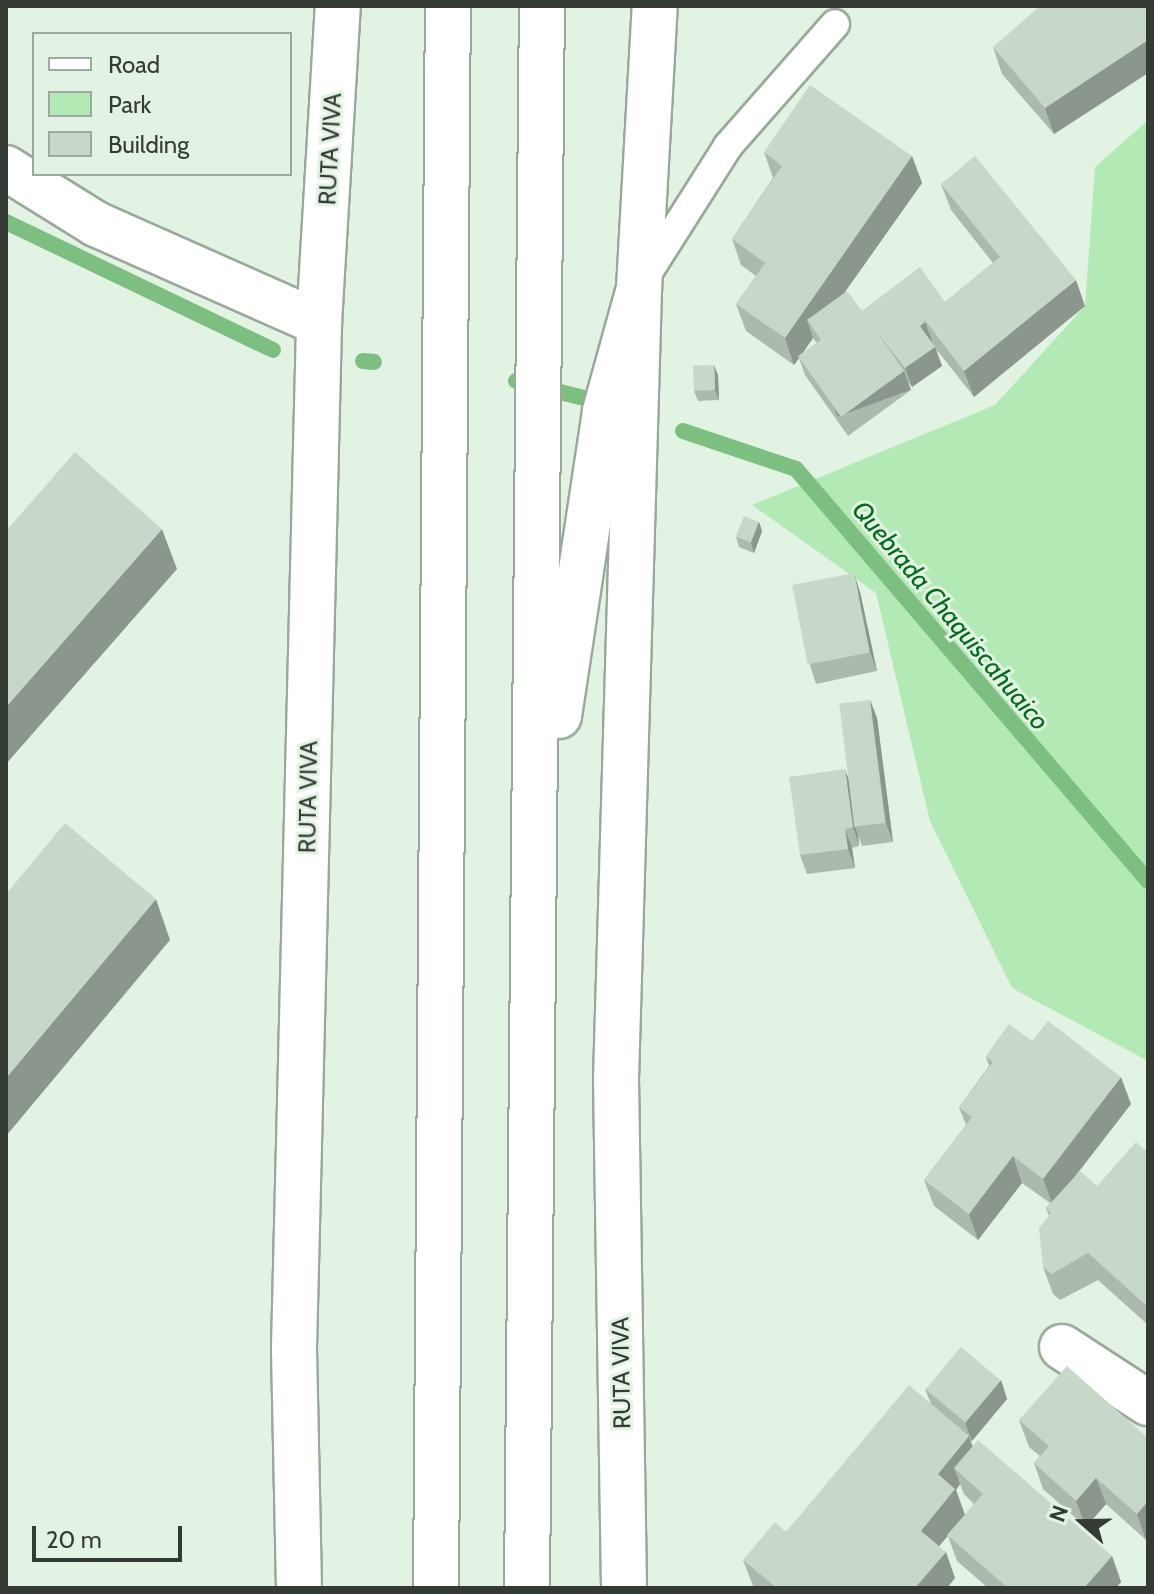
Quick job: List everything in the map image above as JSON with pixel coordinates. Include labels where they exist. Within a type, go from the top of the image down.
[{"type":"main road","name":"RUTA VIVA","points":[[299,1588],[294,1348],[319,323],[338,6]]},
{"type":"main road","points":[[436,1588],[448,6]]},
{"type":"main road","points":[[527,1588],[542,6]]},
{"type":"main road","name":"RUTA VIVA","points":[[624,1588],[616,1079],[639,288],[655,6]]},
{"type":"main road","points":[[6,168],[96,224],[319,323]]},
{"type":"main road","points":[[534,877],[605,411],[639,288]]},
{"type":"main road","points":[[1062,1347],[1148,1403]]},
{"type":"lane","points":[[639,288],[728,146],[835,24]]},
{"type":"green space","points":[[1148,120],[1148,1061],[1012,988],[930,821],[876,593],[752,505],[995,405],[1085,306],[1095,167]]},
{"type":"building","points":[[1040,6],[1148,6],[1148,40],[1045,108],[993,47]]},
{"type":"building","points":[[810,85],[912,156],[785,338],[736,304],[765,263],[732,239],[782,166],[764,152]]},
{"type":"building","points":[[975,156],[1076,280],[964,371],[924,319],[1000,257],[941,184]]},
{"type":"building","points":[[920,267],[945,302],[920,326],[935,347],[905,368],[876,331],[904,371],[841,417],[798,356],[821,340],[807,320],[847,291],[862,311]]},
{"type":"building","points":[[714,365],[715,390],[694,391],[693,366]]},
{"type":"building","points":[[75,452],[162,529],[6,707],[6,531]]},
{"type":"building","points":[[744,516],[759,522],[751,542],[736,536]]},
{"type":"building","points":[[854,573],[869,653],[808,665],[792,585]]},
{"type":"building","points":[[870,700],[885,823],[854,827],[839,704]]},
{"type":"building","points":[[845,769],[853,827],[845,829],[848,849],[800,855],[789,777]]},
{"type":"building","points":[[65,823],[156,899],[6,1078],[6,894]]},
{"type":"building","points":[[1048,1021],[1121,1077],[1043,1179],[1013,1156],[969,1214],[924,1180],[972,1117],[959,1107],[993,1062],[986,1056],[1009,1024],[1032,1041]]},
{"type":"building","points":[[1136,1142],[1148,1153],[1148,1307],[1088,1253],[1051,1274],[1043,1267],[1039,1228],[1051,1213],[1046,1208],[1080,1171],[1097,1186]]},
{"type":"building","points":[[961,1347],[1001,1380],[965,1423],[926,1389]]},
{"type":"building","points":[[1067,1366],[1148,1438],[1148,1501],[1137,1514],[1096,1478],[1076,1501],[1034,1463],[1049,1446],[1019,1420]]},
{"type":"building","points":[[909,1385],[969,1436],[938,1474],[955,1489],[921,1531],[946,1552],[915,1588],[777,1588],[743,1560],[775,1522],[786,1532]]},
{"type":"building","points":[[978,1440],[1112,1556],[1084,1588],[1008,1588],[947,1535],[983,1494],[954,1468]]},
{"type":"waterway","name":"Quebrada Chaquiscahuaico","points":[[6,222],[273,350]]},
{"type":"waterway","name":"Quebrada Chaquiscahuaico","points":[[363,361],[374,362]]},
{"type":"waterway","name":"Quebrada Chaquiscahuaico","points":[[516,381],[584,398]]},
{"type":"waterway","name":"Quebrada Chaquiscahuaico","points":[[683,431],[796,469],[1148,881]]}]
